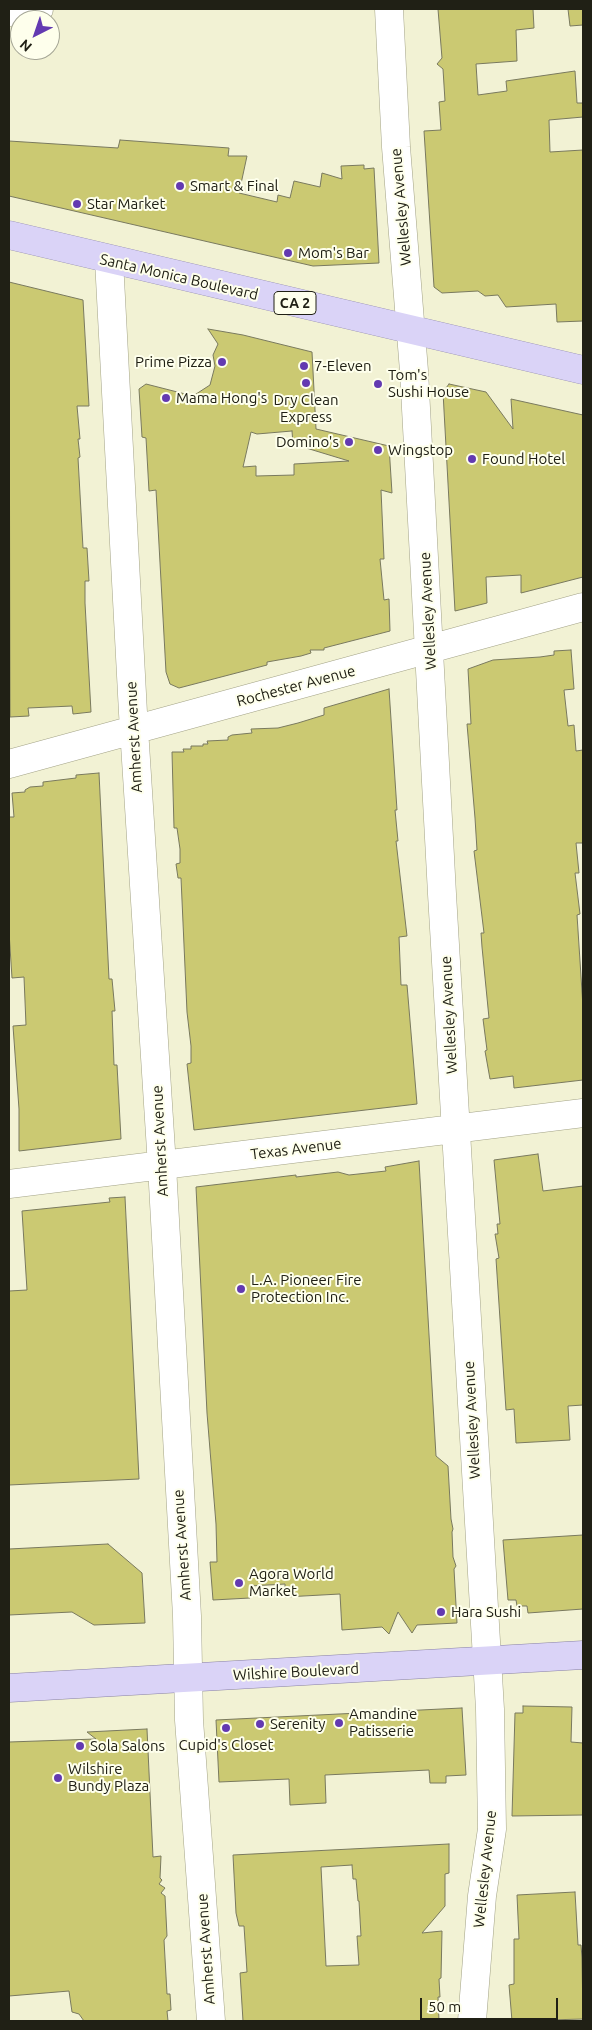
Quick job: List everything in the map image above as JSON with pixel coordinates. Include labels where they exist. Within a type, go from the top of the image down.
[{"type":"main road","name":"Santa Monica Boulevard","points":[[9,235],[583,370]]},
{"type":"main road","name":"Wilshire Boulevard","points":[[9,1688],[583,1655]]},
{"type":"street","points":[[9,12],[39,9]]},
{"type":"street","name":"Wellesley Avenue","points":[[389,9],[396,148],[412,331],[455,1130],[487,1660],[492,1829],[482,1896],[472,2021]]},
{"type":"street","name":"Amherst Avenue","points":[[110,260],[134,732],[162,1166],[186,1616],[187,1678],[211,2021]]},
{"type":"street","name":"Rochester Avenue","points":[[9,764],[134,732],[583,607]]},
{"type":"street","name":"Texas Avenue","points":[[9,1184],[583,1113]]},
{"type":"building","points":[[438,9],[533,9],[534,28],[516,30],[517,61],[476,64],[478,95],[507,91],[506,81],[575,71],[577,103],[583,103],[583,117],[549,120],[550,152],[583,150],[583,321],[557,322],[556,304],[506,307],[498,295],[485,296],[478,291],[442,293],[434,287],[424,131],[441,130],[439,102],[445,101],[443,69],[437,64],[442,58]]},
{"type":"building","points":[[568,9],[583,9],[583,25],[570,26]]},
{"type":"building","points":[[120,140],[229,148],[228,156],[247,156],[239,193],[277,202],[278,195],[290,198],[294,181],[320,187],[322,173],[342,179],[341,166],[364,165],[364,169],[374,168],[379,263],[313,266],[9,196],[9,141],[118,148]]},
{"type":"building","points":[[9,282],[83,300],[89,406],[77,406],[80,439],[78,439],[80,457],[78,458],[83,548],[87,548],[89,581],[85,581],[85,603],[91,712],[73,714],[72,706],[28,708],[29,716],[10,717]]},
{"type":"building","points":[[208,329],[243,335],[312,352],[316,429],[389,446],[392,493],[381,490],[384,559],[380,559],[384,600],[389,599],[390,631],[324,648],[324,650],[310,650],[311,653],[301,656],[267,662],[267,665],[179,688],[170,684],[166,672],[156,490],[149,491],[146,438],[142,437],[139,389],[146,384],[193,396],[210,385],[215,366],[213,355],[218,344]],"holes":[[[292,431],[293,444],[349,461],[294,464],[294,475],[256,476],[256,466],[243,467],[251,432],[257,434]]]},
{"type":"building","points":[[449,384],[486,392],[513,429],[511,399],[583,415],[583,577],[521,593],[521,575],[486,577],[487,603],[455,611],[443,392]]},
{"type":"building","points":[[571,650],[574,689],[564,690],[568,726],[574,725],[576,751],[583,750],[583,843],[576,843],[579,873],[575,873],[580,914],[577,915],[583,1007],[583,1080],[514,1088],[513,1076],[490,1079],[485,1051],[487,1050],[483,1019],[489,1018],[481,933],[484,933],[474,851],[477,850],[467,724],[471,724],[468,669],[493,660],[540,657],[554,655],[554,651]]},
{"type":"building","points":[[389,689],[397,810],[395,810],[398,841],[396,841],[407,936],[399,937],[401,985],[407,985],[417,1104],[194,1130],[187,1064],[191,1063],[191,1046],[187,1012],[181,878],[178,878],[176,864],[180,863],[180,849],[177,828],[174,828],[172,752],[184,752],[183,749],[191,749],[191,746],[208,744],[207,741],[228,740],[228,737],[232,735],[252,733],[251,729],[278,728],[298,723],[324,715],[324,708]]},
{"type":"building","points":[[99,773],[109,979],[112,979],[115,1011],[112,1011],[114,1065],[117,1065],[121,1139],[19,1151],[19,1109],[13,1026],[26,1025],[24,977],[12,978],[9,932],[9,817],[14,817],[12,793],[25,792],[30,787],[43,786],[43,782],[76,778],[76,775]]},
{"type":"building","points":[[538,1154],[543,1191],[583,1186],[583,1405],[568,1406],[570,1440],[516,1443],[514,1409],[506,1410],[496,1259],[499,1258],[495,1234],[498,1234],[497,1224],[500,1224],[494,1160]]},
{"type":"building","points":[[419,1161],[436,1456],[448,1466],[453,1529],[453,1557],[456,1566],[454,1569],[457,1623],[417,1625],[412,1633],[398,1612],[389,1634],[382,1627],[342,1630],[340,1594],[285,1597],[285,1584],[250,1586],[250,1598],[213,1600],[210,1562],[217,1562],[216,1524],[207,1413],[196,1187],[296,1175],[296,1177],[338,1172],[349,1175],[386,1171],[385,1167]]},
{"type":"building","points":[[125,1197],[139,1479],[9,1485],[9,1291],[27,1290],[22,1211],[110,1202],[109,1198]]},
{"type":"building","points":[[583,1535],[583,1609],[528,1613],[527,1606],[517,1606],[516,1600],[508,1600],[503,1540]]},
{"type":"building","points":[[108,1544],[142,1573],[145,1623],[94,1625],[72,1612],[9,1615],[9,1549]]},
{"type":"building","points":[[523,1706],[572,1707],[571,1742],[583,1743],[583,1815],[512,1816],[515,1713],[523,1713]]},
{"type":"building","points":[[462,1708],[466,1775],[446,1776],[446,1783],[430,1783],[429,1770],[325,1775],[326,1803],[290,1805],[289,1779],[219,1782],[216,1720]]},
{"type":"building","points":[[147,1729],[153,1857],[161,1856],[160,1878],[162,1880],[159,1884],[165,1888],[161,1893],[165,1896],[167,1936],[164,1940],[167,1994],[170,1994],[171,2010],[167,2011],[168,2021],[84,2021],[79,2014],[72,2012],[69,1991],[9,1996],[9,1742],[96,1739],[87,1732]]},
{"type":"building","points":[[449,1844],[449,1873],[445,1874],[445,1906],[422,1933],[442,1931],[441,1978],[439,1979],[440,1997],[438,1997],[439,2021],[243,2021],[240,1973],[247,1972],[244,1926],[239,1926],[236,1913],[233,1855]],"holes":[[[352,1865],[353,1879],[356,1879],[359,1901],[361,1936],[357,1936],[359,1965],[326,1966],[321,1867]]]},
{"type":"building","points":[[575,1892],[578,1945],[581,1945],[582,1958],[583,2019],[512,2021],[509,1985],[514,1984],[514,1939],[519,1939],[517,1895]]},
{"type":"place","name":"Smart & Final","points":[[180,186]]},
{"type":"place","name":"Star Market","points":[[77,204]]},
{"type":"place","name":"Mom's Bar","points":[[288,253]]},
{"type":"place","name":"Prime Pizza","points":[[222,362]]},
{"type":"place","name":"7-Eleven","points":[[304,366]]},
{"type":"place","name":"Dry Clean Express","points":[[306,383]]},
{"type":"place","name":"Tom's Sushi House","points":[[378,384]]},
{"type":"place","name":"Mama Hong's","points":[[166,398]]},
{"type":"place","name":"Domino's","points":[[349,442]]},
{"type":"place","name":"Wingstop","points":[[378,450]]},
{"type":"place","name":"Found Hotel","points":[[472,459]]},
{"type":"place","name":"L.A. Pioneer Fire Protection Inc.","points":[[241,1289]]},
{"type":"place","name":"Agora World Market","points":[[239,1583]]},
{"type":"place","name":"Hara Sushi","points":[[441,1612]]},
{"type":"place","name":"Amandine Patisserie","points":[[339,1723]]},
{"type":"place","name":"Serenity","points":[[260,1724]]},
{"type":"place","name":"Cupid's Closet","points":[[226,1728]]},
{"type":"place","name":"Sola Salons","points":[[80,1746]]},
{"type":"place","name":"Wilshire Bundy Plaza","points":[[58,1778]]}]
